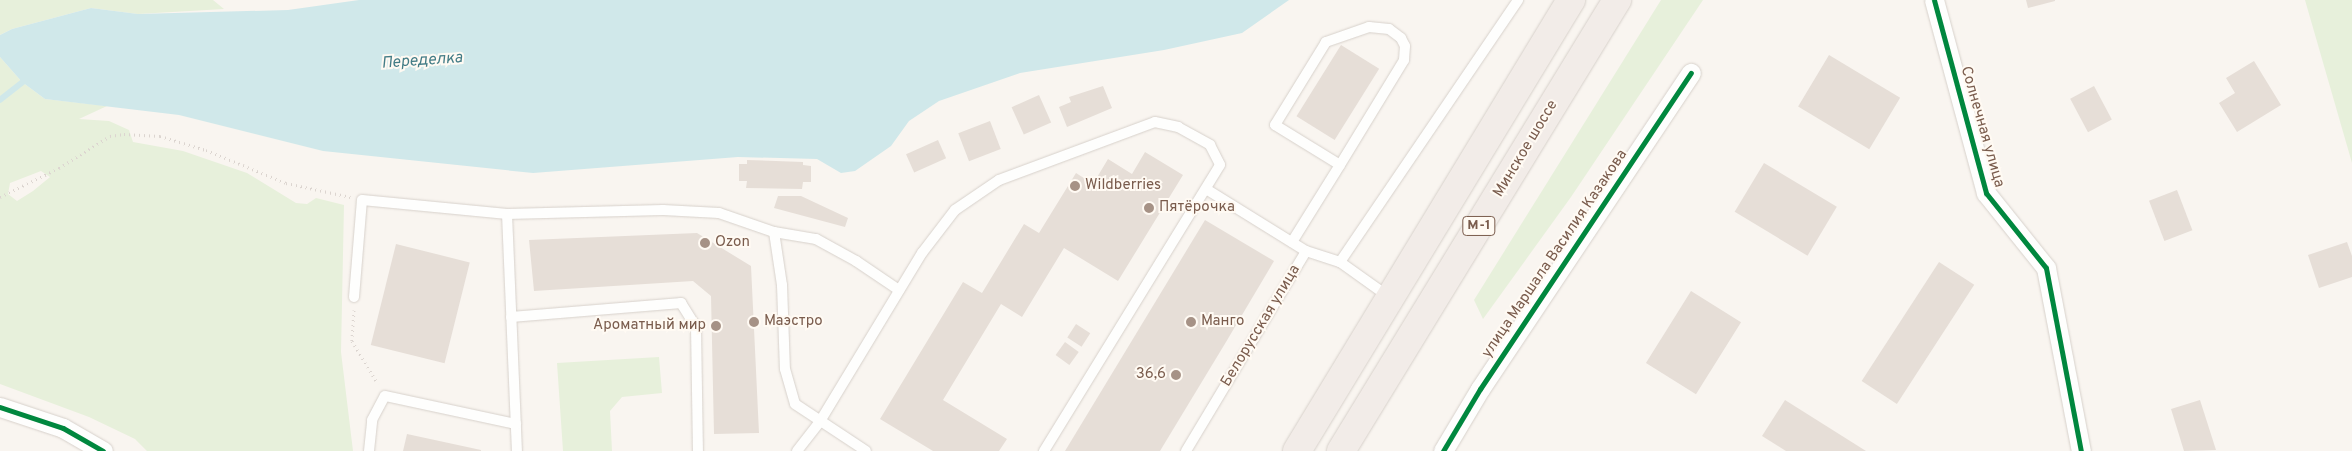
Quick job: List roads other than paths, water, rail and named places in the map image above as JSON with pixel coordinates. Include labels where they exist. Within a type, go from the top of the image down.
[{"type":"highway","name":"М-1","points":[[1296,451],[1571,0]]},
{"type":"highway","name":"Минское шоссе","points":[[1341,451],[1617,0]]},
{"type":"street","name":"Солнечная улица","points":[[1934,0],[1986,193],[2046,268],[2081,451]]},
{"type":"street","name":"улица Маршала Василия Казакова","points":[[1443,451],[1480,389],[1691,73]]},
{"type":"street","points":[[0,407],[63,428],[103,451]]},
{"type":"lane","points":[[1340,262],[1518,0]]},
{"type":"lane","points":[[1292,242],[1340,165],[1404,60],[1405,46],[1402,38],[1389,29],[1369,27],[1326,42],[1275,125],[1340,165]]},
{"type":"lane","points":[[798,451],[819,423],[922,253],[955,210],[1000,180],[1155,122],[1178,128],[1210,144],[1220,165],[1044,451]]},
{"type":"lane","name":"Белорусская улица","points":[[1186,451],[1306,251],[1206,189]]},
{"type":"lane","points":[[354,297],[362,200],[507,214],[663,210],[719,213],[774,232],[816,240],[856,261],[899,290]]},
{"type":"lane","points":[[507,214],[517,451]]},
{"type":"lane","points":[[774,232],[782,285],[785,370],[795,404],[819,423],[866,451]]},
{"type":"lane","points":[[1306,251],[1340,262],[1391,298]]},
{"type":"lane","points":[[511,317],[681,303],[696,326],[698,451]]},
{"type":"lane","points":[[369,451],[372,420],[385,396],[516,424]]},
{"type":"water","name":"Переделка","points":[[359,0],[1289,0],[1242,33],[1164,50],[1020,73],[939,101],[909,121],[891,146],[855,171],[841,173],[817,159],[738,157],[533,173],[323,151],[179,115],[45,99],[22,82],[0,57],[0,35],[12,29],[91,8],[138,14],[288,10]]},
{"type":"waterway","points":[[0,100],[28,78]]},
{"type":"place","name":"Wildberries","points":[[1075,186]]},
{"type":"place","name":"Пятёрочка","points":[[1149,208]]},
{"type":"place","name":"Ozon","points":[[705,243]]},
{"type":"place","name":"Маэстро","points":[[754,322]]},
{"type":"place","name":"Манго","points":[[1191,322]]},
{"type":"place","name":"Ароматный мир","points":[[716,326]]},
{"type":"place","name":"36,6","points":[[1176,375]]}]
